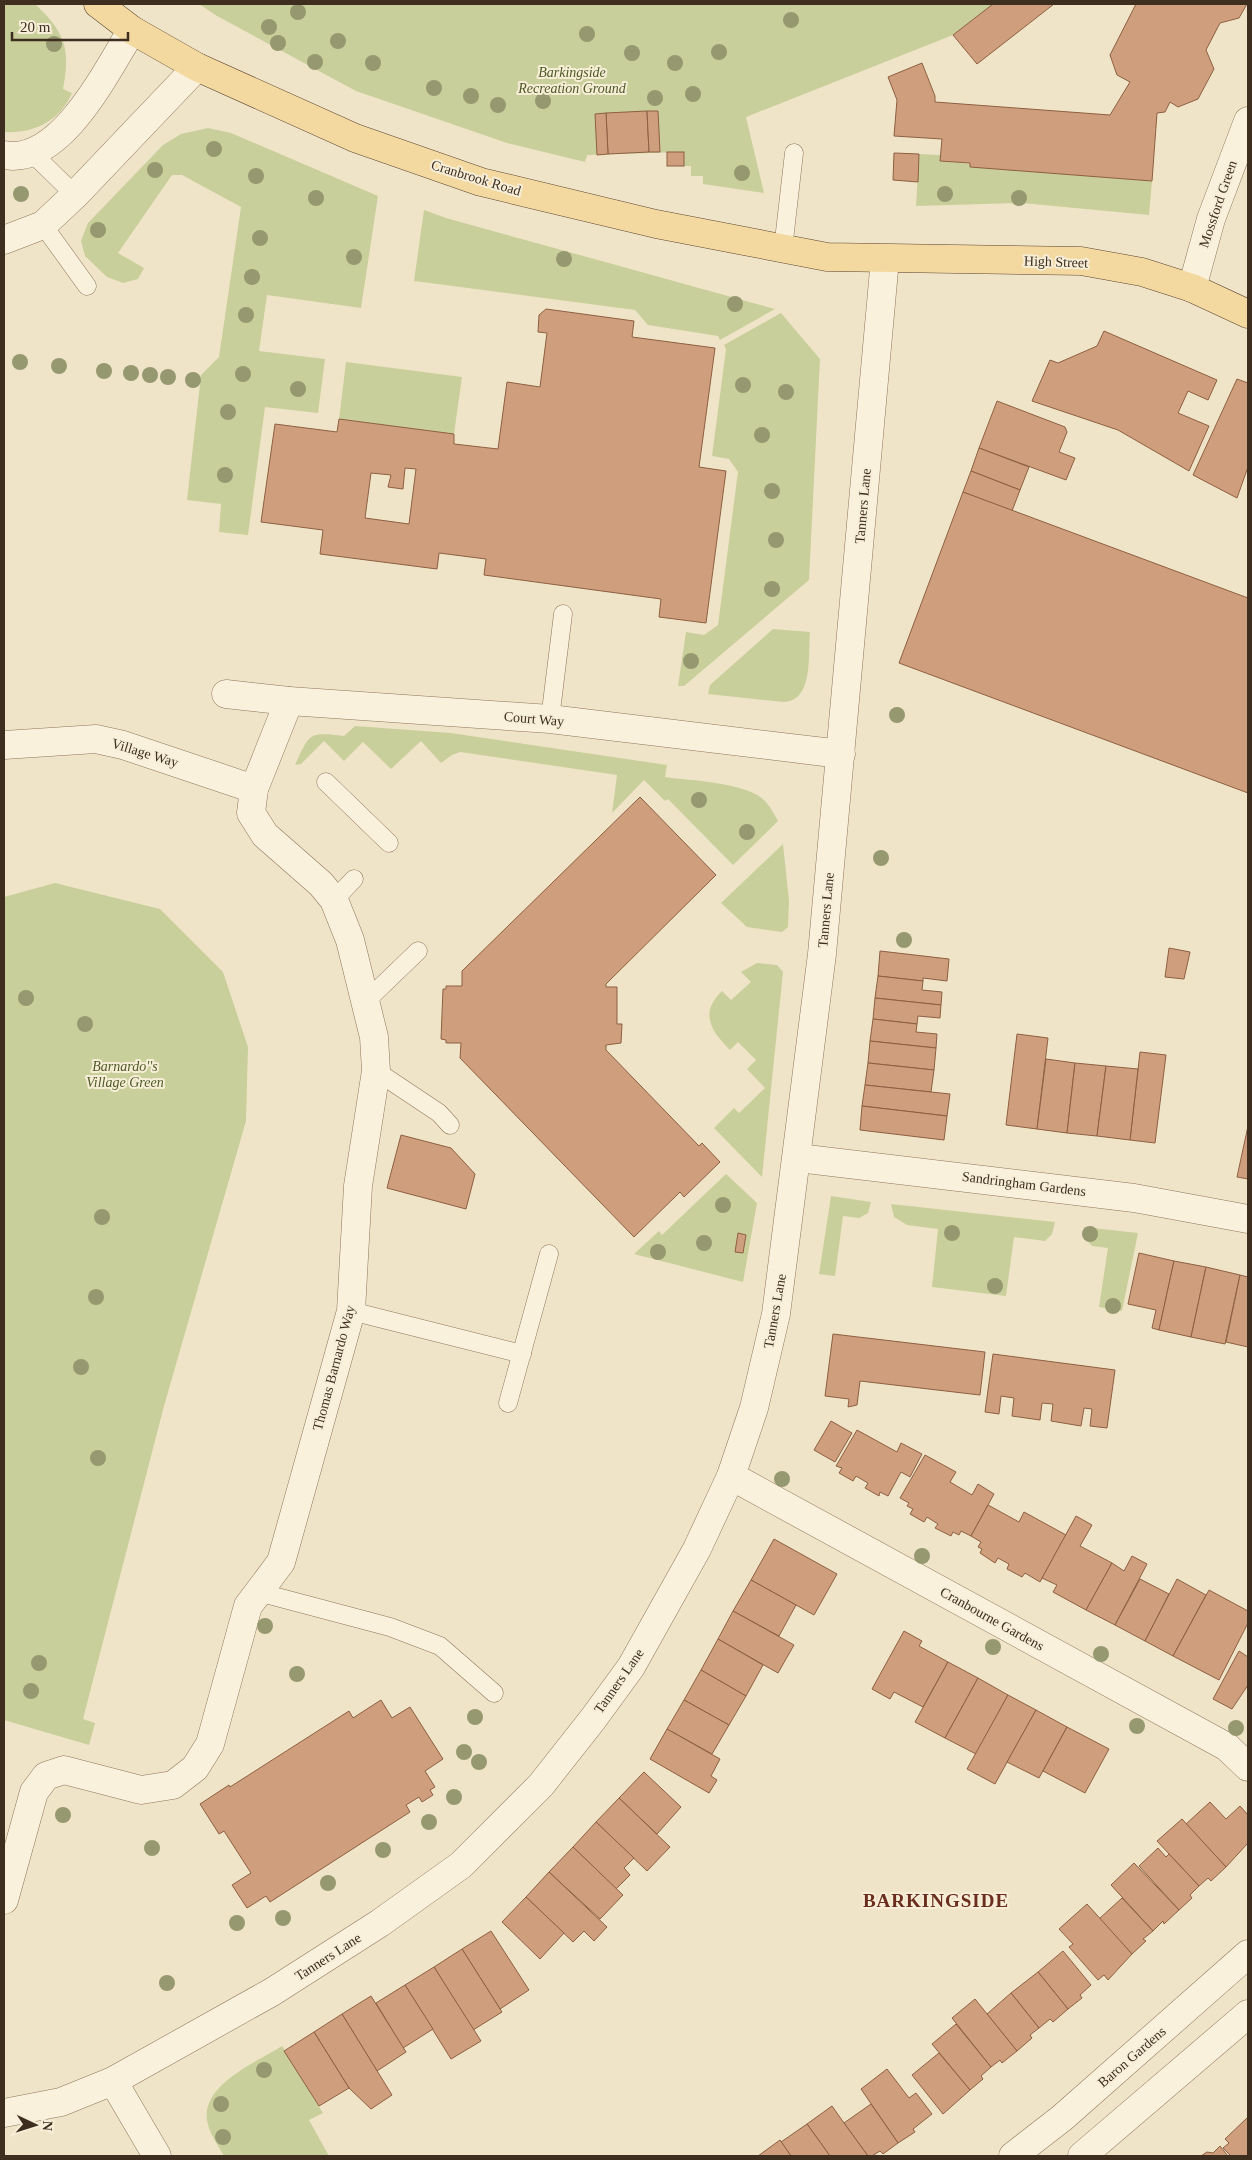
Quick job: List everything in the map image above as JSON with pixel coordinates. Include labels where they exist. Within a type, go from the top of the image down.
[{"type":"main road","name":"Cranbrook Road","points":[[98,4],[132,30],[197,67],[364,141],[480,182],[602,212],[782,249],[827,257],[885,259]]},
{"type":"main road","name":"High Street","points":[[885,259],[1081,261],[1142,272],[1192,288],[1248,314]]},
{"type":"street","points":[[4,155],[13,157],[33,154],[81,113],[132,30]]},
{"type":"street","points":[[4,240],[43,225],[75,195],[197,67]]},
{"type":"street","name":"Mossford Green","points":[[1192,288],[1212,219],[1248,121]]},
{"type":"street","name":"Tanners Lane","points":[[4,2113],[61,2102],[112,2081],[272,1992],[380,1923],[461,1865],[541,1784],[631,1667],[698,1549],[731,1476],[754,1408],[776,1314],[798,1158],[822,954],[885,259]]},
{"type":"street","name":"Court Way","points":[[226,694],[289,701],[550,720],[841,754]]},
{"type":"street","name":"Thomas Barnardo Way","points":[[4,1900],[34,1792],[46,1776],[64,1770],[141,1790],[173,1786],[195,1768],[210,1744],[248,1606],[281,1562],[351,1311],[358,1186],[376,1071],[374,1037],[350,940],[334,900],[321,884],[265,835],[250,814],[254,789],[289,701]]},
{"type":"street","name":"Village Way","points":[[4,745],[96,740],[124,745],[254,789]]},
{"type":"street","name":"Sandringham Gardens","points":[[798,1158],[1134,1198],[1248,1219]]},
{"type":"street","name":"Cranbourne Gardens","points":[[731,1476],[1227,1747],[1248,1767]]},
{"type":"street","name":"Baron Gardens","points":[[1013,2156],[1062,2118],[1248,1954]]},
{"type":"street","points":[[1082,2156],[1248,2014]]},
{"type":"street","points":[[112,2081],[157,2156]]},
{"type":"lane","points":[[782,249],[794,153]]},
{"type":"lane","points":[[33,154],[75,195]]},
{"type":"lane","points":[[43,225],[87,286]]},
{"type":"lane","points":[[550,720],[563,614]]},
{"type":"lane","points":[[326,782],[390,843]]},
{"type":"lane","points":[[334,900],[354,879]]},
{"type":"lane","points":[[365,1002],[418,951]]},
{"type":"lane","points":[[376,1071],[440,1113],[450,1124]]},
{"type":"lane","points":[[508,1403],[549,1254]]},
{"type":"lane","points":[[351,1311],[522,1354]]},
{"type":"lane","points":[[258,1592],[390,1627],[440,1646],[494,1693]]},
{"type":"green space","points":[[4,4],[35,4],[53,23],[66,52],[63,89],[72,93],[67,103],[53,118],[44,124],[25,131],[4,132]]},
{"type":"green space","name":"Barkingside Recreation Ground","points":[[199,4],[993,4],[953,35],[746,117],[764,193],[703,184],[703,176],[691,176],[691,166],[684,166],[684,152],[587,155],[585,162],[507,143],[356,91],[217,16]]},
{"type":"green space","points":[[208,128],[231,133],[378,196],[361,308],[267,295],[259,351],[325,359],[318,413],[265,407],[248,535],[219,532],[221,504],[187,500],[201,375],[219,357],[241,207],[182,175],[172,175],[118,253],[144,268],[138,279],[123,283],[107,277],[85,256],[81,241],[88,223],[163,145],[181,134]]},
{"type":"green space","points":[[919,154],[940,155],[940,161],[1152,181],[1149,215],[1022,203],[916,206]]},
{"type":"green space","points":[[424,210],[446,218],[775,309],[720,340],[718,336],[648,325],[635,310],[414,281]]},
{"type":"green space","points":[[781,313],[820,359],[809,580],[684,686],[678,686],[686,632],[704,635],[718,625],[738,472],[729,459],[712,456],[726,349],[724,345]]},
{"type":"green space","points":[[346,362],[462,377],[454,434],[339,419]]},
{"type":"green space","points":[[773,629],[810,632],[808,674],[805,685],[794,700],[784,702],[708,694],[710,685]]},
{"type":"green space","points":[[355,726],[451,733],[667,765],[665,777],[727,785],[750,791],[768,804],[778,821],[733,865],[668,799],[665,801],[644,780],[612,813],[617,775],[460,752],[441,763],[421,741],[391,769],[363,742],[344,761],[324,741],[301,764],[295,765],[304,746],[312,737],[323,734],[344,736]]},
{"type":"green space","points":[[783,844],[789,900],[788,927],[782,932],[747,927],[721,903]]},
{"type":"green space","name":"Barnardo''s Village Green","points":[[55,883],[160,909],[223,972],[248,1047],[246,1121],[164,1406],[83,1719],[95,1723],[89,1745],[4,1720],[4,897]]},
{"type":"green space","points":[[757,963],[777,965],[783,972],[762,1177],[714,1128],[734,1108],[739,1113],[765,1088],[747,1069],[756,1060],[738,1042],[730,1050],[713,1029],[709,1014],[715,999],[722,991],[731,1000],[751,982],[741,972]]},
{"type":"green space","points":[[726,1174],[757,1203],[743,1282],[634,1254],[659,1231],[662,1235]]},
{"type":"green space","points":[[831,1196],[871,1202],[868,1213],[859,1218],[843,1216],[835,1276],[819,1274]]},
{"type":"green space","points":[[891,1204],[1055,1222],[1052,1234],[1045,1241],[1014,1237],[1006,1296],[932,1287],[938,1229],[907,1225],[894,1217]]},
{"type":"green space","points":[[1084,1227],[1138,1233],[1122,1311],[1099,1307],[1108,1248],[1092,1246],[1084,1238]]},
{"type":"green space","points":[[282,2046],[323,2113],[309,2120],[329,2156],[224,2156],[208,2125],[207,2111],[211,2099],[219,2087],[231,2077]]},
{"type":"building","points":[[993,4],[1054,4],[977,64],[953,35]]},
{"type":"building","points":[[1136,4],[1247,4],[1239,18],[1220,23],[1206,50],[1214,69],[1198,99],[1178,107],[1170,102],[1165,112],[1157,113],[1152,181],[970,167],[970,163],[940,161],[942,139],[894,136],[897,100],[888,77],[922,63],[935,96],[935,102],[1110,115],[1130,82],[1117,75],[1110,55]]},
{"type":"building","points":[[647,111],[649,152],[608,154],[606,113]]},
{"type":"building","points":[[647,111],[658,111],[660,152],[649,152]]},
{"type":"building","points":[[606,113],[608,154],[597,155],[595,114]]},
{"type":"building","points":[[667,152],[684,152],[684,166],[667,166]]},
{"type":"building","points":[[894,153],[919,154],[918,182],[893,180]]},
{"type":"building","points":[[546,309],[634,321],[632,337],[715,348],[699,467],[726,471],[706,623],[659,617],[661,599],[484,575],[486,559],[439,553],[437,569],[320,554],[323,530],[261,522],[275,424],[337,432],[339,419],[454,434],[454,444],[498,449],[507,382],[540,387],[547,333],[538,332],[539,315]],"holes":[[[405,468],[416,469],[409,524],[365,518],[371,473],[391,475],[388,487],[403,489]]]},
{"type":"building","points":[[1104,331],[1217,380],[1208,400],[1188,391],[1178,413],[1209,426],[1189,471],[1118,430],[1032,401],[1050,360],[1058,363],[1097,346]]},
{"type":"building","points":[[1237,379],[1248,383],[1248,467],[1237,498],[1193,475]]},
{"type":"building","points":[[997,401],[1065,427],[1067,432],[1059,452],[1075,458],[1066,480],[979,448]]},
{"type":"building","points":[[979,448],[1029,467],[1020,490],[971,471]]},
{"type":"building","points":[[971,471],[1020,490],[1012,511],[963,492]]},
{"type":"building","points":[[963,492],[1248,598],[1248,793],[899,663]]},
{"type":"building","points":[[640,797],[716,875],[606,984],[606,987],[617,987],[617,1024],[622,1024],[621,1043],[606,1045],[606,1050],[699,1146],[702,1143],[720,1162],[684,1197],[680,1192],[634,1237],[460,1058],[461,1043],[446,1043],[446,1040],[441,1039],[443,989],[446,989],[446,986],[462,986],[462,971]]},
{"type":"building","points":[[1169,948],[1190,952],[1184,979],[1165,977]]},
{"type":"building","points":[[880,951],[949,959],[947,981],[923,978],[923,981],[878,976]]},
{"type":"building","points":[[878,976],[923,981],[922,990],[942,992],[941,1005],[875,998]]},
{"type":"building","points":[[875,998],[941,1005],[940,1018],[918,1016],[917,1024],[873,1019]]},
{"type":"building","points":[[873,1019],[917,1024],[916,1032],[937,1034],[936,1048],[870,1041]]},
{"type":"building","points":[[1017,1034],[1048,1038],[1037,1129],[1006,1125]]},
{"type":"building","points":[[870,1041],[936,1048],[934,1070],[868,1063]]},
{"type":"building","points":[[1140,1052],[1166,1055],[1155,1143],[1130,1140]]},
{"type":"building","points":[[1046,1059],[1075,1063],[1067,1133],[1037,1129]]},
{"type":"building","points":[[868,1063],[934,1070],[931,1092],[865,1085]]},
{"type":"building","points":[[1075,1063],[1106,1066],[1097,1136],[1067,1133]]},
{"type":"building","points":[[1106,1066],[1138,1069],[1130,1140],[1097,1136]]},
{"type":"building","points":[[865,1085],[950,1094],[947,1116],[862,1106]]},
{"type":"building","points":[[862,1106],[947,1116],[944,1140],[860,1130]]},
{"type":"building","points":[[1248,1126],[1248,1179],[1237,1177]]},
{"type":"building","points":[[401,1135],[451,1148],[475,1174],[466,1209],[387,1188]]},
{"type":"building","points":[[738,1233],[746,1235],[743,1253],[735,1252]]},
{"type":"building","points":[[1139,1253],[1174,1261],[1159,1330],[1152,1328],[1156,1310],[1128,1304]]},
{"type":"building","points":[[1174,1261],[1206,1267],[1191,1337],[1159,1330]]},
{"type":"building","points":[[1206,1267],[1240,1275],[1225,1344],[1191,1337]]},
{"type":"building","points":[[1240,1275],[1248,1277],[1248,1347],[1226,1342]]},
{"type":"building","points":[[833,1334],[985,1352],[980,1395],[860,1381],[857,1405],[848,1407],[849,1399],[825,1396]]},
{"type":"building","points":[[993,1354],[1115,1370],[1107,1428],[1090,1426],[1092,1409],[1084,1408],[1081,1426],[1051,1421],[1053,1404],[1042,1403],[1040,1420],[1012,1416],[1014,1398],[1001,1396],[999,1414],[985,1412]]},
{"type":"building","points":[[831,1421],[852,1433],[835,1462],[814,1450]]},
{"type":"building","points":[[857,1430],[897,1452],[901,1443],[922,1454],[910,1477],[901,1472],[888,1496],[880,1492],[879,1496],[865,1488],[868,1483],[856,1476],[853,1481],[839,1473],[842,1468],[836,1466]]},
{"type":"building","points":[[925,1455],[956,1472],[950,1482],[972,1495],[978,1484],[994,1494],[971,1536],[961,1531],[959,1535],[953,1532],[951,1536],[935,1528],[938,1524],[927,1517],[924,1522],[910,1514],[913,1509],[907,1506],[909,1503],[900,1498]]},
{"type":"building","points":[[988,1505],[1019,1522],[1024,1512],[1066,1535],[1040,1582],[1025,1573],[1022,1577],[1007,1569],[1009,1564],[998,1558],[995,1563],[980,1553],[982,1549],[978,1547],[981,1542],[971,1536]]},
{"type":"building","points":[[1076,1516],[1092,1525],[1080,1546],[1112,1563],[1086,1610],[1053,1592],[1057,1585],[1042,1578]]},
{"type":"building","points":[[774,1539],[837,1574],[814,1615],[751,1580]]},
{"type":"building","points":[[1132,1556],[1147,1564],[1115,1625],[1086,1610],[1112,1563],[1124,1571]]},
{"type":"building","points":[[1140,1579],[1169,1594],[1145,1641],[1115,1625]]},
{"type":"building","points":[[1177,1579],[1206,1595],[1173,1656],[1145,1641]]},
{"type":"building","points":[[751,1580],[796,1605],[779,1636],[733,1611]]},
{"type":"building","points":[[1209,1590],[1248,1611],[1248,1623],[1219,1680],[1173,1656]]},
{"type":"building","points":[[733,1611],[794,1645],[778,1673],[718,1639]]},
{"type":"building","points":[[904,1631],[922,1641],[919,1646],[948,1662],[923,1707],[894,1692],[890,1699],[872,1689]]},
{"type":"building","points":[[718,1639],[763,1665],[746,1696],[701,1670]]},
{"type":"building","points":[[1239,1651],[1248,1657],[1248,1685],[1232,1709],[1213,1699]]},
{"type":"building","points":[[948,1662],[978,1678],[945,1738],[915,1722]]},
{"type":"building","points":[[701,1670],[746,1696],[729,1725],[684,1700]]},
{"type":"building","points":[[978,1678],[1008,1695],[976,1754],[945,1738]]},
{"type":"building","points":[[1008,1695],[1036,1710],[995,1784],[967,1769]]},
{"type":"building","points":[[381,1700],[392,1718],[410,1707],[443,1759],[425,1771],[435,1787],[430,1790],[433,1795],[422,1802],[419,1797],[406,1805],[410,1812],[270,1902],[266,1896],[247,1908],[232,1885],[251,1873],[224,1831],[219,1834],[200,1804],[349,1711],[353,1718]]},
{"type":"building","points":[[684,1700],[729,1725],[712,1754],[667,1729]]},
{"type":"building","points":[[1036,1710],[1067,1727],[1039,1778],[1007,1762]]},
{"type":"building","points":[[1067,1727],[1109,1749],[1085,1793],[1043,1771]]},
{"type":"building","points":[[667,1729],[720,1759],[711,1776],[717,1780],[709,1793],[650,1759]]},
{"type":"building","points":[[644,1772],[681,1807],[657,1834],[619,1798]]},
{"type":"building","points":[[619,1798],[670,1847],[647,1871],[596,1822]]},
{"type":"building","points":[[1210,1802],[1226,1819],[1240,1806],[1248,1815],[1248,1843],[1226,1867],[1186,1824]]},
{"type":"building","points":[[1182,1819],[1226,1867],[1211,1881],[1208,1878],[1199,1886],[1157,1841]]},
{"type":"building","points":[[596,1822],[634,1858],[624,1868],[630,1875],[616,1889],[573,1847]]},
{"type":"building","points":[[573,1847],[623,1895],[600,1919],[549,1872]]},
{"type":"building","points":[[1158,1848],[1166,1857],[1169,1854],[1199,1886],[1190,1895],[1192,1898],[1179,1910],[1139,1866]]},
{"type":"building","points":[[1134,1863],[1179,1910],[1153,1931],[1111,1885]]},
{"type":"building","points":[[549,1872],[607,1927],[594,1941],[584,1931],[573,1942],[526,1897]]},
{"type":"building","points":[[526,1897],[564,1933],[540,1959],[502,1922]]},
{"type":"building","points":[[1122,1898],[1153,1931],[1143,1939],[1146,1941],[1132,1954],[1099,1919]]},
{"type":"building","points":[[1087,1904],[1132,1954],[1108,1980],[1104,1975],[1098,1980],[1069,1947],[1073,1944],[1059,1929]]},
{"type":"building","points":[[491,1931],[529,1990],[500,2009],[462,1949]]},
{"type":"building","points":[[462,1949],[502,2012],[473,2030],[434,1967]]},
{"type":"building","points":[[1063,1951],[1091,1985],[1080,1995],[1082,1998],[1068,2009],[1038,1972]]},
{"type":"building","points":[[434,1967],[481,2041],[451,2059],[405,1985]]},
{"type":"building","points":[[1038,1972],[1068,2009],[1053,2022],[1050,2019],[1039,2028],[1011,1993]]},
{"type":"building","points":[[405,1985],[433,2029],[403,2048],[376,2003]]},
{"type":"building","points":[[1011,1993],[1039,2028],[1030,2035],[1032,2038],[1017,2051],[987,2014]]},
{"type":"building","points":[[371,1996],[406,2052],[377,2071],[342,2014]]},
{"type":"building","points":[[975,1999],[1017,2051],[1002,2063],[1000,2060],[991,2067],[952,2018]]},
{"type":"building","points":[[342,2014],[392,2095],[371,2109],[349,2088],[314,2032]]},
{"type":"building","points":[[956,2024],[991,2067],[981,2076],[983,2079],[970,2090],[932,2044]]},
{"type":"building","points":[[314,2032],[349,2088],[319,2106],[284,2051]]},
{"type":"building","points":[[939,2053],[970,2090],[943,2114],[912,2075]]},
{"type":"building","points":[[887,2069],[909,2098],[916,2093],[932,2114],[913,2129],[915,2132],[898,2143],[861,2089]]},
{"type":"building","points":[[871,2104],[898,2143],[883,2154],[880,2151],[872,2156],[868,2156],[844,2123]]},
{"type":"building","points":[[832,2106],[868,2156],[830,2156],[807,2124]]},
{"type":"building","points":[[1248,2117],[1248,2156],[1231,2156],[1223,2148],[1229,2143],[1225,2139]]},
{"type":"building","points":[[807,2124],[830,2156],[791,2156],[781,2142]]},
{"type":"building","points":[[780,2140],[791,2156],[758,2156]]},
{"type":"building","points":[[1220,2146],[1228,2156],[1201,2156],[1207,2152],[1213,2153]]},
{"type":"district","name":"BARKINGSIDE","points":[[936,1900]]}]
